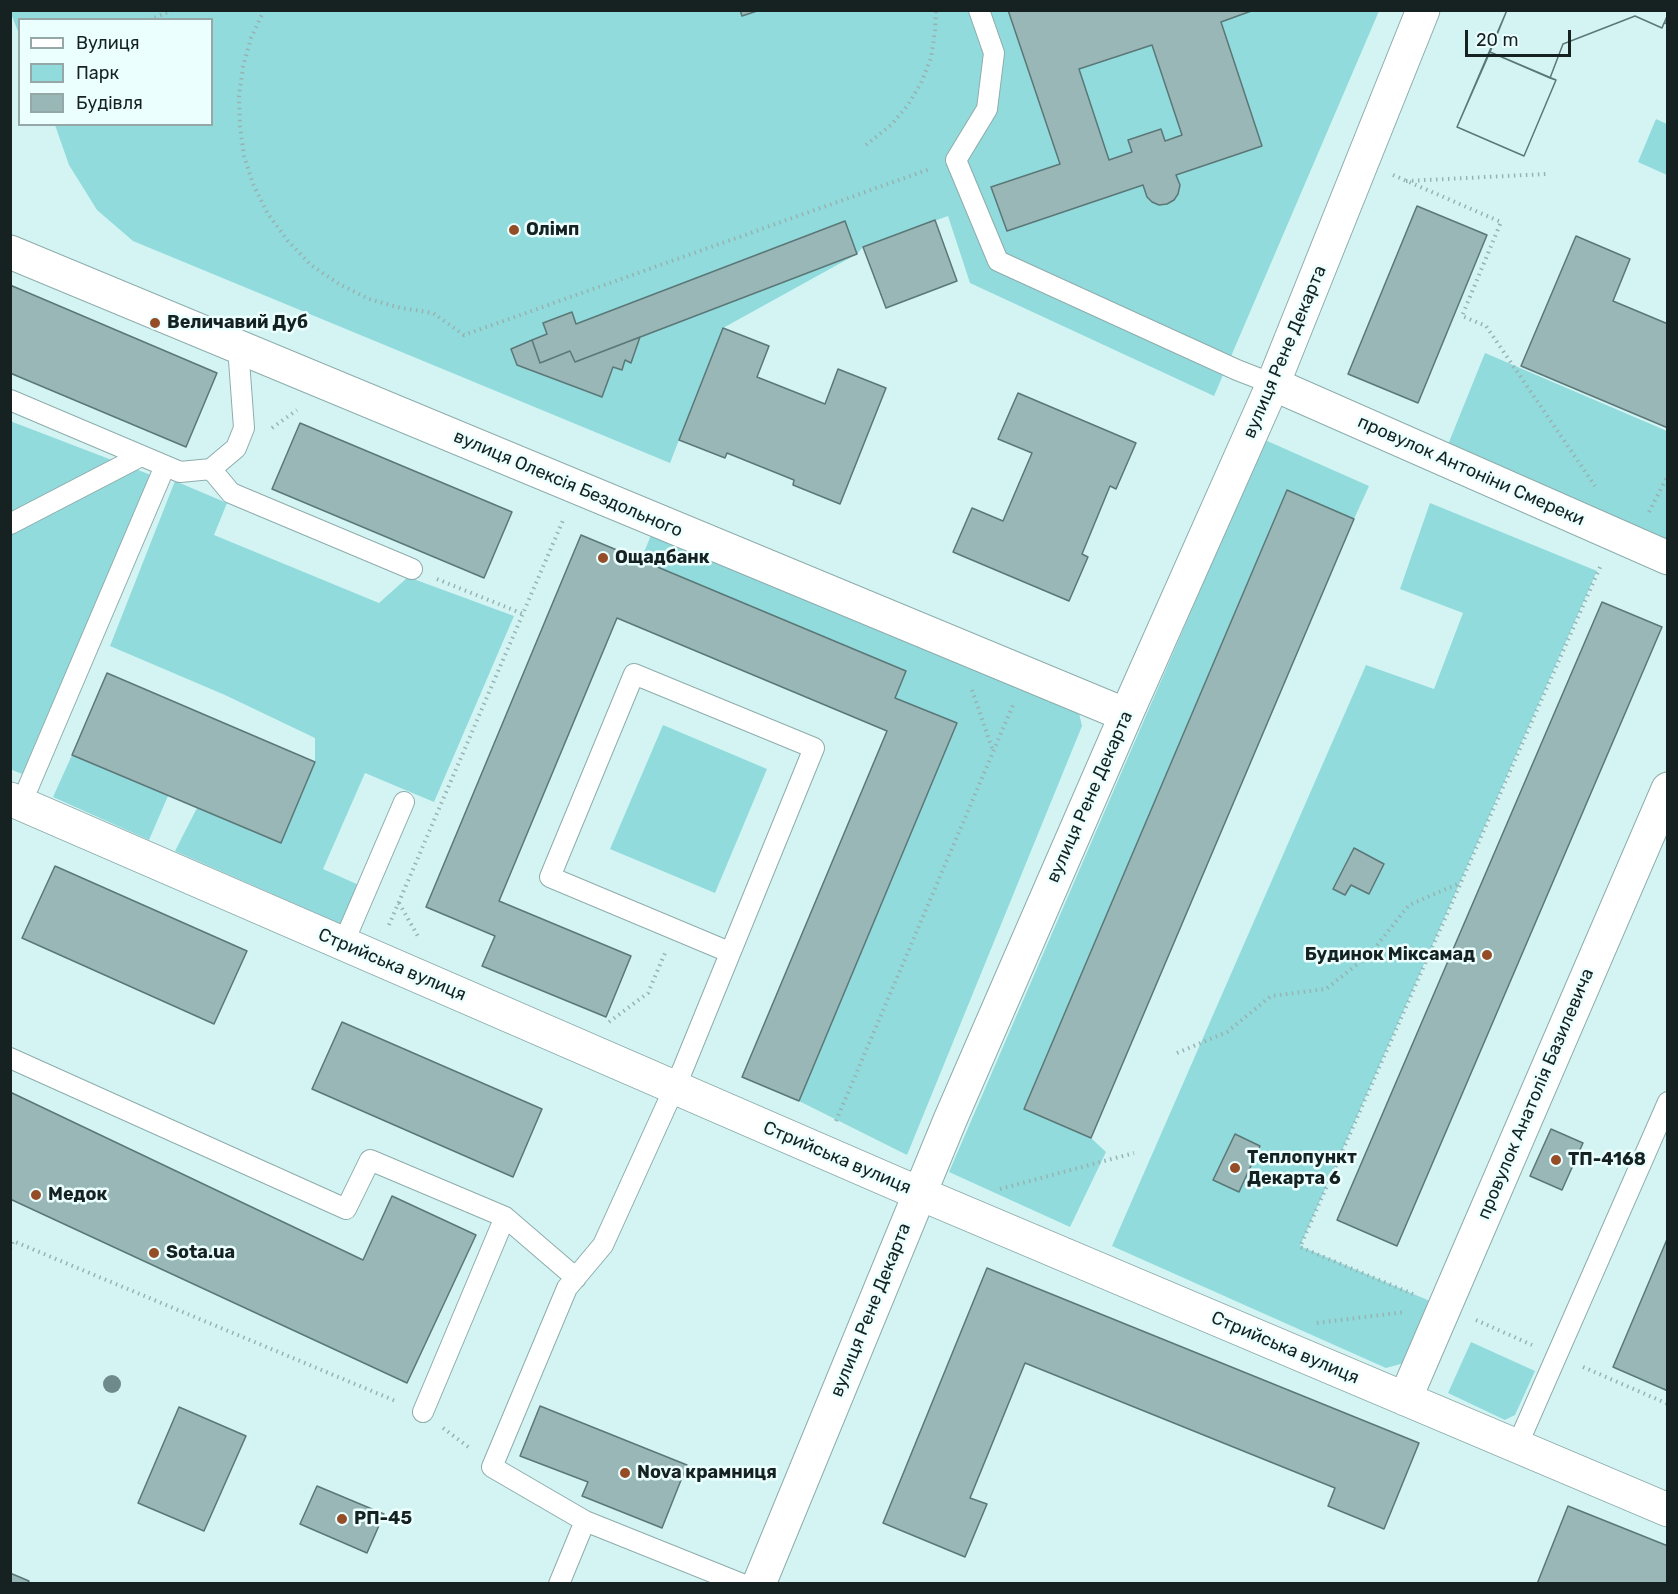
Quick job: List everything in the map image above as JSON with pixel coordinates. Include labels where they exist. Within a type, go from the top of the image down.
[{"type":"street","name":"вулиця Рене Декарта","points":[[759,1584],[919,1193],[1126,715],[1273,384],[1423,10]]},
{"type":"street","name":"вулиця Олексія Бездольного","points":[[10,252],[1126,715]]},
{"type":"street","name":"провулок Антоніни Смереки","points":[[1273,384],[1668,558]]},
{"type":"street","name":"провулок Анатолія Базилевича","points":[[1405,1399],[1668,789]]},
{"type":"street","name":"Стрийська вулиця","points":[[16,801],[674,1088],[1668,1510]]},
{"type":"lane","points":[[979,10],[994,53],[987,109],[956,160],[998,261],[1237,370],[1273,384]]},
{"type":"lane","points":[[10,400],[180,472],[211,469],[236,448],[244,428],[238,346]]},
{"type":"lane","points":[[10,524],[141,456]]},
{"type":"lane","points":[[16,801],[165,466]]},
{"type":"lane","points":[[211,469],[231,493],[412,569]]},
{"type":"lane","points":[[729,952],[550,877],[634,674],[814,748],[674,1088],[603,1245],[567,1288],[492,1467],[585,1521],[742,1584]]},
{"type":"lane","points":[[344,944],[404,802]]},
{"type":"lane","points":[[10,1058],[346,1209],[370,1160],[505,1217],[576,1278]]},
{"type":"lane","points":[[1517,1446],[1668,1102]]},
{"type":"lane","points":[[423,1412],[505,1217]]},
{"type":"lane","points":[[559,1584],[585,1521]]},
{"type":"path","points":[[154,18],[173,10]]},
{"type":"path","points":[[264,10],[251,38],[243,67],[239,96],[244,156],[268,214],[288,241],[311,265],[339,284],[369,299],[401,308],[434,313],[464,335],[956,160]]},
{"type":"path","points":[[866,145],[891,125],[908,105],[921,83],[931,58],[936,31],[936,10]]},
{"type":"path","points":[[1390,174],[1501,222],[1461,316],[1486,326],[1600,494]]},
{"type":"path","points":[[1405,181],[1546,174]]},
{"type":"path","points":[[244,428],[262,435],[331,385]]},
{"type":"path","points":[[386,932],[577,487]]},
{"type":"path","points":[[412,569],[523,614]]},
{"type":"path","points":[[1598,571],[1300,1247],[1668,1404]]},
{"type":"path","points":[[957,645],[993,752]]},
{"type":"path","points":[[835,1124],[1026,674]]},
{"type":"path","points":[[1177,1053],[1227,1032],[1271,996],[1326,989],[1370,954],[1409,905],[1460,882]]},
{"type":"path","points":[[398,902],[425,947]]},
{"type":"path","points":[[603,1027],[648,993],[668,945]]},
{"type":"path","points":[[991,1191],[1134,1153]]},
{"type":"path","points":[[10,1249],[13,1241],[423,1412],[492,1467]]},
{"type":"path","points":[[1307,1325],[1445,1307]]},
{"type":"green space","name":"Олімп","points":[[10,11],[1379,11],[1214,396],[970,283],[948,216],[863,247],[857,254],[723,328],[670,463],[133,241],[97,210],[69,165],[55,126],[213,126],[213,18],[18,18],[18,31]]},
{"type":"green space","points":[[1656,119],[1667,124],[1667,175],[1638,162]]},
{"type":"green space","points":[[1485,353],[1667,431],[1667,543],[1447,447]]},
{"type":"green space","points":[[10,421],[151,475],[22,774],[10,769]]},
{"type":"green space","points":[[1265,440],[1369,486],[1354,519],[1286,491],[1024,1109],[1091,1138],[1106,1152],[1070,1227],[949,1172]]},
{"type":"green space","points":[[175,481],[227,503],[214,535],[379,603],[408,577],[514,616],[434,802],[365,773],[323,869],[361,886],[343,925],[175,851],[197,808],[281,843],[315,762],[315,738],[225,695],[110,646]]},
{"type":"green space","points":[[1430,503],[1597,571],[1300,1246],[1430,1301],[1404,1363],[1386,1368],[1112,1246],[1366,665],[1434,689],[1463,613],[1400,589]]},
{"type":"green space","points":[[651,535],[1079,713],[1082,726],[907,1155],[799,1101],[957,723],[895,698],[905,671],[641,560]]},
{"type":"green space","points":[[663,725],[767,769],[715,893],[610,849]]},
{"type":"green space","points":[[72,755],[168,796],[149,840],[53,797]]},
{"type":"green space","points":[[1471,1342],[1535,1371],[1515,1415],[1505,1420],[1448,1393]]},
{"type":"building","points":[[740,10],[760,10],[742,16]]},
{"type":"building","points":[[1008,10],[1254,10],[1221,22],[1262,146],[1176,175],[1180,185],[1178,194],[1167,204],[1159,205],[1152,202],[1147,197],[1143,185],[1007,231],[991,187],[1060,164]],"holes":[[[1152,45],[1182,135],[1165,141],[1161,129],[1128,140],[1132,152],[1109,160],[1079,69]]]},
{"type":"building","points":[[1507,10],[1668,10],[1668,24],[1664,23],[1662,28],[1635,16],[1563,44],[1550,78],[1556,80],[1524,156],[1457,127]]},
{"type":"building","points":[[1507,10],[1668,10],[1668,14],[1662,28],[1635,16],[1563,44],[1550,78],[1490,52]]},
{"type":"building","points":[[1490,52],[1556,80],[1524,156],[1457,127]]},
{"type":"building","points":[[1417,206],[1487,235],[1418,403],[1348,374]]},
{"type":"building","points":[[935,220],[957,281],[886,308],[863,247]]},
{"type":"building","points":[[845,221],[857,254],[575,362],[570,351],[540,363],[532,340],[547,334],[543,323],[572,312],[576,324]]},
{"type":"building","points":[[1576,236],[1630,259],[1613,301],[1668,324],[1668,428],[1521,366]]},
{"type":"building","points":[[10,285],[217,373],[186,447],[10,373]]},
{"type":"building","points":[[723,328],[769,346],[757,377],[825,404],[838,369],[886,388],[840,504],[793,485],[794,480],[727,453],[725,458],[679,440]]},
{"type":"building","points":[[640,337],[631,363],[625,360],[622,370],[613,367],[602,397],[517,365],[511,349],[532,340],[540,363],[570,351],[575,362]]},
{"type":"building","points":[[1018,393],[1136,443],[1116,489],[1110,486],[1082,554],[1088,557],[1069,601],[953,552],[972,508],[1003,521],[1032,453],[998,439]]},
{"type":"building","points":[[300,423],[512,512],[484,578],[272,489]]},
{"type":"building","points":[[1287,490],[1354,519],[1091,1138],[1024,1109]]},
{"type":"building","points":[[581,535],[906,671],[895,698],[957,723],[799,1101],[742,1077],[887,731],[617,618],[499,901],[631,956],[606,1017],[482,966],[495,936],[426,907]]},
{"type":"building","points":[[1602,602],[1662,627],[1397,1246],[1337,1220]]},
{"type":"building","points":[[107,673],[315,762],[281,843],[72,755]]},
{"type":"building","points":[[1354,848],[1384,864],[1369,894],[1351,885],[1345,895],[1333,889]]},
{"type":"building","points":[[55,866],[247,951],[214,1024],[22,938]]},
{"type":"building","points":[[342,1022],[542,1109],[513,1177],[312,1089]]},
{"type":"building","points":[[10,1092],[363,1260],[392,1196],[476,1235],[407,1383],[10,1199]]},
{"type":"building","name":"ТП-4168","points":[[1551,1129],[1583,1143],[1562,1190],[1530,1176]]},
{"type":"building","name":"Теплопункт Декарта 6","points":[[1235,1134],[1260,1146],[1239,1192],[1213,1180]]},
{"type":"building","points":[[1668,1237],[1668,1391],[1613,1367]]},
{"type":"building","points":[[987,1268],[1419,1443],[1384,1529],[1328,1506],[1335,1488],[1025,1363],[970,1498],[987,1504],[965,1557],[883,1523]]},
{"type":"building","name":"Nova крамниця","points":[[540,1406],[687,1465],[662,1528],[582,1496],[588,1482],[520,1456]]},
{"type":"building","points":[[179,1407],[246,1436],[204,1531],[138,1503]]},
{"type":"building","name":"РП-45","points":[[317,1486],[384,1514],[367,1553],[300,1524]]},
{"type":"building","points":[[1568,1506],[1668,1546],[1668,1584],[1537,1584]]},
{"type":"building","points":[[10,1573],[29,1581],[27,1584],[10,1584]]},
{"type":"place","name":"Олімп","points":[[514,230]]},
{"type":"place","name":"Величавий Дуб","points":[[155,323]]},
{"type":"place","name":"Ощадбанк","points":[[603,558]]},
{"type":"place","name":"Будинок Міксамад","points":[[1487,955]]},
{"type":"place","name":"ТП-4168","points":[[1556,1160]]},
{"type":"place","name":"Теплопункт Декарта 6","points":[[1235,1168]]},
{"type":"place","name":"Медок","points":[[36,1195]]},
{"type":"place","name":"Sota.ua","points":[[154,1253]]},
{"type":"place","name":"Nova крамниця","points":[[625,1473]]},
{"type":"place","name":"РП-45","points":[[342,1519]]}]
